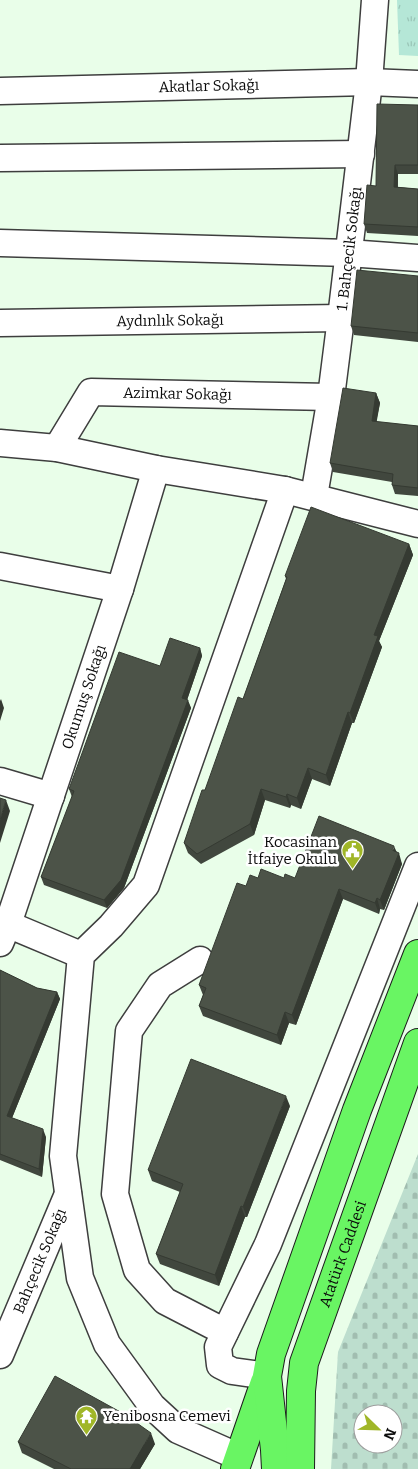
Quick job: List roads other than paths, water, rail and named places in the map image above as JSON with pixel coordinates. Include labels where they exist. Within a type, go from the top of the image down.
[{"type":"main road","points":[[237,1463],[267,1376],[271,1354],[356,1110],[418,954]]},
{"type":"main road","name":"Atatürk Caddesi","points":[[300,1469],[301,1391],[304,1363],[418,1043]]},
{"type":"main road","points":[[267,1376],[301,1391]]},
{"type":"main road","points":[[267,1376],[276,1469]]},
{"type":"street","name":"1. Bahçecik Sokağı","points":[[314,496],[331,397],[341,318],[369,82],[375,0]]},
{"type":"street","name":"Akatlar Sokağı","points":[[0,91],[369,82],[418,84]]},
{"type":"street","points":[[0,158],[361,154]]},
{"type":"street","points":[[0,243],[348,253],[418,258]]},
{"type":"street","name":"Aydınlık Sokağı","points":[[0,323],[341,318]]},
{"type":"street","name":"Azimkar Sokağı","points":[[57,448],[91,392],[331,397]]},
{"type":"street","points":[[0,443],[57,448],[156,469],[285,490],[418,524]]},
{"type":"street","name":"Okumuş Sokağı","points":[[3,929],[120,589],[156,469]]},
{"type":"street","points":[[237,1463],[178,1430],[152,1406],[107,1344],[80,1278],[63,1156],[82,955],[111,926],[146,885],[285,490]]},
{"type":"street","points":[[0,566],[120,589]]},
{"type":"street","points":[[0,781],[50,796]]},
{"type":"street","points":[[267,1376],[232,1371],[220,1365],[218,1347],[268,1244],[418,866]]},
{"type":"street","points":[[3,929],[82,955]]},
{"type":"street","points":[[200,960],[160,985],[129,1031],[115,1194],[137,1270],[164,1302],[225,1332]]},
{"type":"street","name":"Bahçecik Sokağı","points":[[0,1355],[68,1193]]},
{"type":"place","name":"Kocasinan İtfaiye Okulu","points":[[353,870]]},
{"type":"place","name":"Yenibosna Cemevi","points":[[87,1435]]}]
